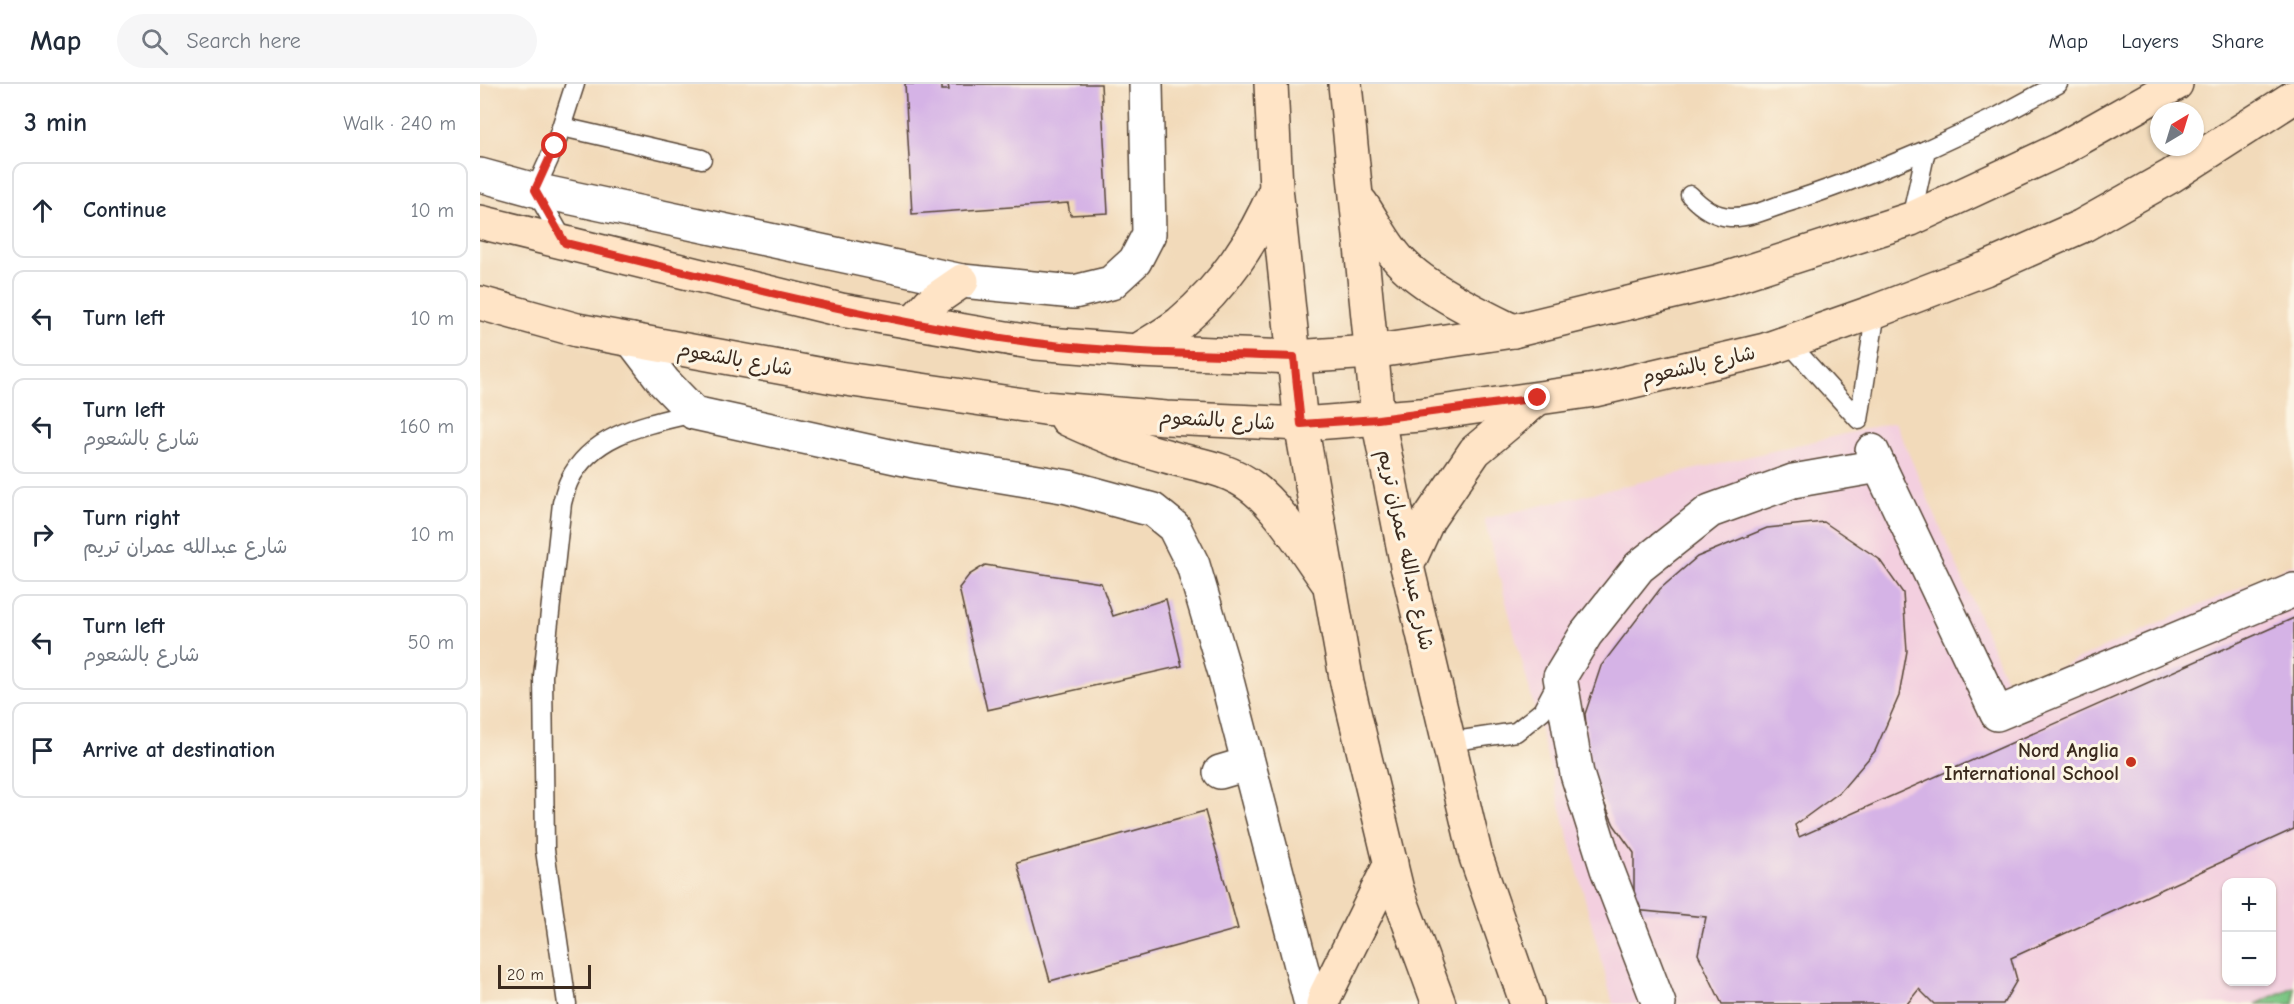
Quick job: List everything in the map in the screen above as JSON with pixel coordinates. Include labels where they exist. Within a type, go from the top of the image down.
[{"type":"street","points":[[480,175],[535,190],[962,281],[1074,292],[1111,283],[1135,261],[1149,234],[1146,84]]},
{"type":"street","points":[[1271,84],[1276,188],[1301,424],[1347,683],[1397,890],[1439,1004]]},
{"type":"street","name":"شارع عبدالله عمران تريم","points":[[1345,84],[1378,419],[1407,566],[1476,857],[1527,1004]]},
{"type":"street","points":[[480,222],[840,310],[1036,343],[1137,351],[1294,357],[1371,352],[1513,332],[1719,281],[1911,219],[2059,150],[2176,84]]},
{"type":"street","name":"شارع بالشعوم","points":[[480,303],[577,330],[839,378],[1044,408],[1166,418],[1301,424],[1378,419],[1595,390],[1765,350],[1788,342],[1985,269],[2082,226],[2171,176],[2294,97]]},
{"type":"street","points":[[1137,351],[1178,324],[1214,291],[1240,260],[1276,188]]},
{"type":"street","points":[[1357,197],[1385,242],[1407,267],[1466,308],[1513,332]]},
{"type":"street","points":[[913,322],[930,303],[962,281]]},
{"type":"street","points":[[632,340],[664,382],[694,413],[913,460],[1068,487],[1153,510],[1174,527],[1193,565],[1212,677],[1234,768],[1311,1004]]},
{"type":"street","points":[[1407,566],[1428,520],[1475,452],[1538,398]]},
{"type":"street","points":[[1044,408],[1085,428],[1125,443],[1167,457],[1209,466],[1239,478],[1264,497],[1330,585]]},
{"type":"street","points":[[1659,1004],[1607,869],[1577,774],[1560,677],[1586,634],[1639,567],[1710,511],[1793,481],[1876,459],[1997,714],[2294,590]]},
{"type":"street","points":[[1323,1004],[1391,863]]},
{"type":"lane","points":[[565,243],[535,190],[562,127],[575,84]]},
{"type":"lane","points":[[1690,195],[1716,214],[1727,217],[1748,215],[1808,196],[1926,150],[1999,116],[2058,84]]},
{"type":"lane","points":[[562,127],[702,159]]},
{"type":"lane","points":[[1911,219],[1926,150]]},
{"type":"lane","points":[[1859,420],[1876,311]]},
{"type":"lane","points":[[1788,342],[1859,420],[1876,459]]},
{"type":"lane","points":[[567,1004],[546,850],[543,676],[562,503],[569,480],[583,461],[601,445],[622,433],[694,413]]},
{"type":"lane","points":[[1448,742],[1516,732],[1542,711],[1560,677]]},
{"type":"shaded area","points":[[1895,422],[2010,689],[2294,564],[2294,1004],[1613,1004],[1484,519]]},
{"type":"green space","points":[[2294,987],[2294,1004],[2256,1004]]},
{"type":"building","points":[[905,84],[942,84],[942,90],[949,90],[948,84],[1101,84],[1108,213],[1070,215],[1068,203],[912,214]]},
{"type":"building","name":"Nord Anglia International School","points":[[1824,522],[1879,559],[1903,593],[1907,651],[1899,696],[1875,751],[1840,792],[1795,825],[1799,837],[2294,618],[2294,829],[2011,958],[2017,980],[2003,1004],[1934,1004],[1919,989],[1907,1004],[1722,1004],[1698,954],[1706,917],[1634,910],[1634,853],[1614,825],[1591,774],[1585,714],[1601,666],[1660,589],[1697,557],[1767,528]]},
{"type":"building","points":[[985,565],[1101,583],[1113,616],[1166,599],[1182,666],[987,710],[959,588],[969,575]]},
{"type":"building","points":[[1205,811],[1238,929],[1050,981],[1017,863]]},
{"type":"place","name":"Nord Anglia International School","points":[[2131,762]]},
{"type":"route","points":[[555,146],[535,190],[565,243],[840,310],[1036,343],[1137,351],[1294,357],[1301,424],[1420,415],[1538,398]]}]
